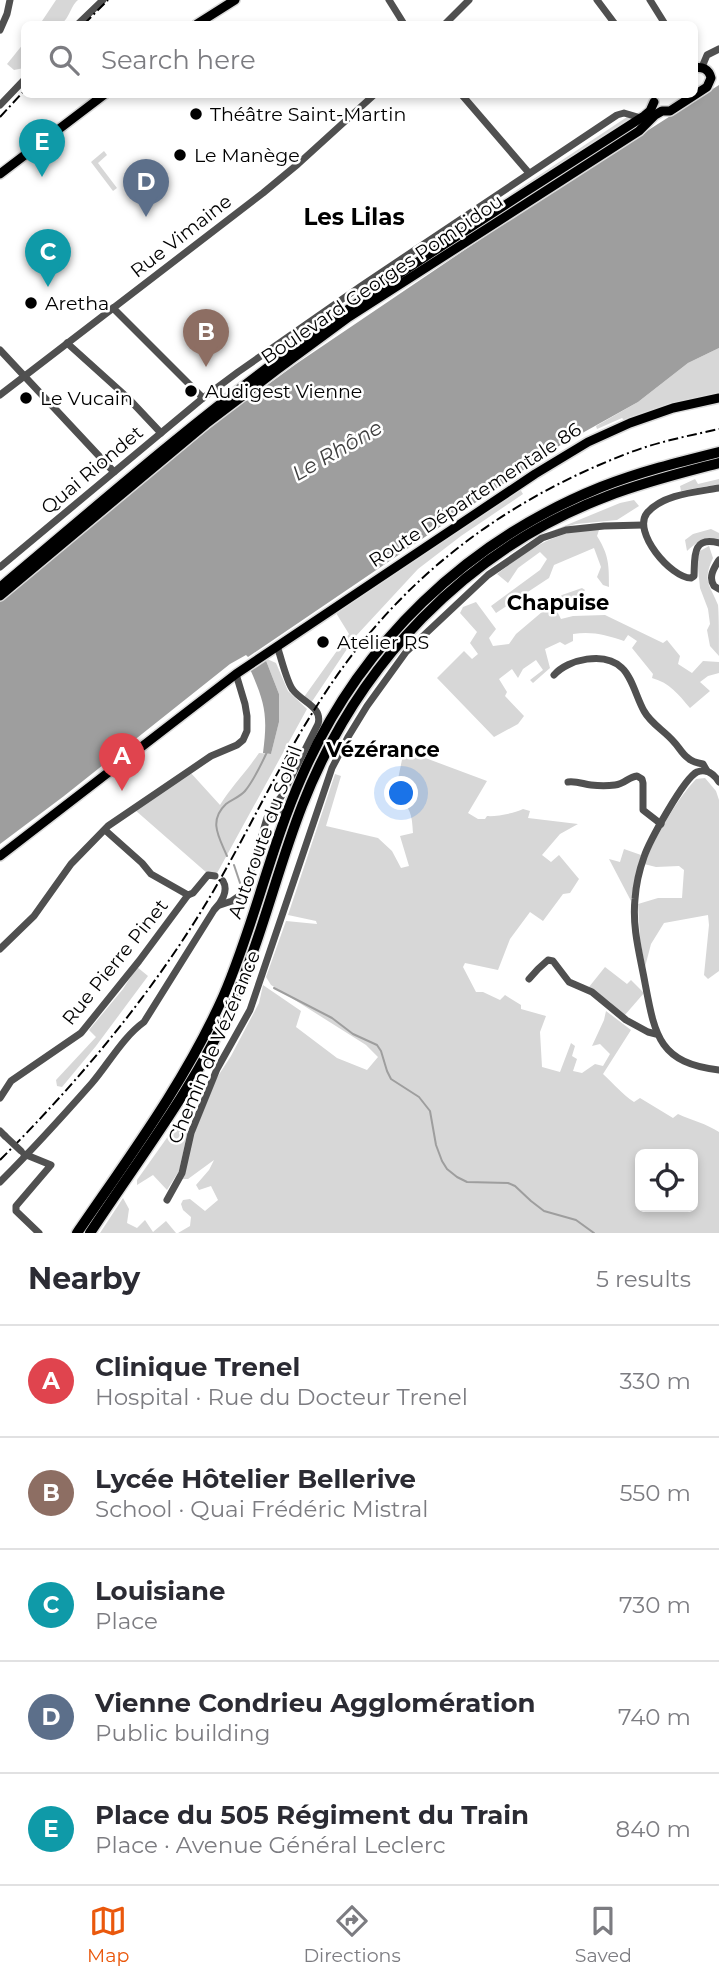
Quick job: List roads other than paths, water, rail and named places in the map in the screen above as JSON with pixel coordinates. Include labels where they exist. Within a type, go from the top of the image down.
[{"type":"highway","name":"Autoroute du Soleil","points":[[77,1233],[168,1098],[198,1048],[235,965],[301,777],[344,697],[390,635],[418,605],[469,561],[543,513],[635,475],[719,452]]},
{"type":"highway","name":"Autoroute du Soleil","points":[[90,1233],[177,1103],[213,1042],[246,970],[302,807],[323,756],[353,703],[398,642],[426,613],[477,569],[548,523],[607,496],[719,463]]},
{"type":"main road","points":[[202,21],[235,0]]},
{"type":"main road","name":"Boulevard Georges Pompidou","points":[[698,93],[707,87],[706,71]]},
{"type":"main road","points":[[0,174],[100,98]]},
{"type":"main road","name":"Boulevard Georges Pompidou","points":[[655,98],[657,107],[662,111]]},
{"type":"main road","name":"Boulevard Georges Pompidou","points":[[0,587],[194,425],[282,356],[382,286],[640,118],[650,111],[655,98]]},
{"type":"main road","name":"Boulevard Georges Pompidou","points":[[0,596],[206,424],[349,317],[639,131],[655,115],[670,111],[690,98]]},
{"type":"main road","name":"Route Départementale 86","points":[[0,856],[239,671],[535,474],[588,442],[630,423],[673,408],[719,398]]},
{"type":"street","points":[[0,30],[10,0]]},
{"type":"street","points":[[81,21],[103,0]]},
{"type":"street","points":[[389,0],[402,21]]},
{"type":"street","points":[[448,21],[468,0]]},
{"type":"street","points":[[597,0],[613,21]]},
{"type":"street","points":[[650,0],[663,21]]},
{"type":"street","points":[[706,71],[707,55],[719,49]]},
{"type":"street","points":[[0,105],[21,83]]},
{"type":"street","name":"Rue Vimaine","points":[[0,396],[298,164],[371,98]]},
{"type":"street","points":[[464,98],[529,173]]},
{"type":"street","name":"Quai Riondet","points":[[0,567],[203,398],[361,286],[622,113],[640,118]]},
{"type":"street","points":[[113,308],[203,398]]},
{"type":"street","points":[[67,343],[101,372],[161,433]]},
{"type":"street","points":[[1,351],[114,471]]},
{"type":"street","points":[[719,488],[662,502],[646,515],[643,525],[648,541],[658,555],[685,578],[694,576],[693,560],[697,549],[708,542],[719,543]]},
{"type":"street","name":"Chemin de Vézérance","points":[[167,1200],[182,1172],[191,1133],[217,1069],[250,1010],[309,823],[332,768],[367,706],[406,652],[488,575],[542,538],[566,530],[643,525]]},
{"type":"street","points":[[719,560],[712,578],[714,586],[719,589]]},
{"type":"street","points":[[0,1182],[23,1154],[63,1116],[133,1030],[144,1022],[214,910],[246,892],[262,828],[267,818],[277,811],[274,805],[284,792],[320,717],[317,710],[292,690],[276,646]]},
{"type":"street","points":[[554,676],[570,663],[584,659],[601,659],[623,668],[649,719],[673,740],[689,759],[704,765],[706,771],[719,782]]},
{"type":"street","points":[[0,949],[34,916],[71,864],[105,830],[138,804],[211,756],[243,740],[247,731],[247,716],[239,671]]},
{"type":"street","points":[[706,771],[692,775],[647,848],[641,866],[634,911],[635,933],[656,1034],[681,1060],[697,1067],[719,1070]]},
{"type":"street","points":[[568,782],[617,785],[629,777],[637,776],[643,783],[643,810],[661,824]]},
{"type":"street","points":[[105,830],[151,874],[188,895]]},
{"type":"street","name":"Rue Pierre Pinet","points":[[0,1098],[11,1081],[81,1033],[188,895],[193,894],[208,876],[226,884],[226,891],[219,905]]},
{"type":"street","points":[[529,979],[548,960],[553,961],[566,980],[592,992],[626,1020],[656,1034]]},
{"type":"street","points":[[3,1133],[23,1154],[51,1165],[16,1206],[16,1211],[39,1233]]},
{"type":"water","name":"Le Rhône","points":[[719,85],[719,348],[688,363],[638,402],[559,446],[248,657],[246,655],[230,664],[0,844],[0,601],[221,419],[296,364],[531,205]]},
{"type":"water","points":[[265,658],[279,694],[279,722],[271,754],[263,753],[264,709],[250,669]]},
{"type":"waterway","points":[[227,856],[217,829],[217,817],[226,804],[245,791],[267,752]]},
{"type":"waterway","points":[[234,865],[240,883]]},
{"type":"waterway","points":[[274,988],[377,1045],[391,1079],[419,1097],[430,1111],[436,1145],[442,1161],[457,1177],[467,1182],[508,1183],[544,1211],[576,1220],[594,1233]]},
{"type":"railway","points":[[87,21],[108,0]]},
{"type":"railway","points":[[0,117],[21,94]]},
{"type":"railway","points":[[0,1160],[88,1065],[168,962],[214,890],[318,704],[347,661],[379,622],[414,586],[451,553],[534,497],[626,454],[719,429]]},
{"type":"place","name":"Théâtre Saint-Martin","points":[[196,114]]},
{"type":"place","name":"Le Manège","points":[[180,155]]},
{"type":"place","name":"Place du 505 Régiment du Train","points":[[42,177]]},
{"type":"place","name":"Vienne Condrieu Agglomération","points":[[146,217]]},
{"type":"place","name":"Louisiane","points":[[48,287]]},
{"type":"place","name":"Aretha","points":[[31,303]]},
{"type":"place","name":"Lycée Hôtelier Bellerive","points":[[206,367]]},
{"type":"place","name":"Audigest Vienne","points":[[191,391]]},
{"type":"place","name":"Le Vucain","points":[[26,398]]},
{"type":"place","name":"Atelier RS","points":[[323,642]]},
{"type":"place","name":"Clinique Trenel","points":[[122,791]]},
{"type":"district","name":"Les Lilas","points":[[354,217]]},
{"type":"district","name":"Chapuise","points":[[558,602]]},
{"type":"district","name":"Vézérance","points":[[383,749]]}]
